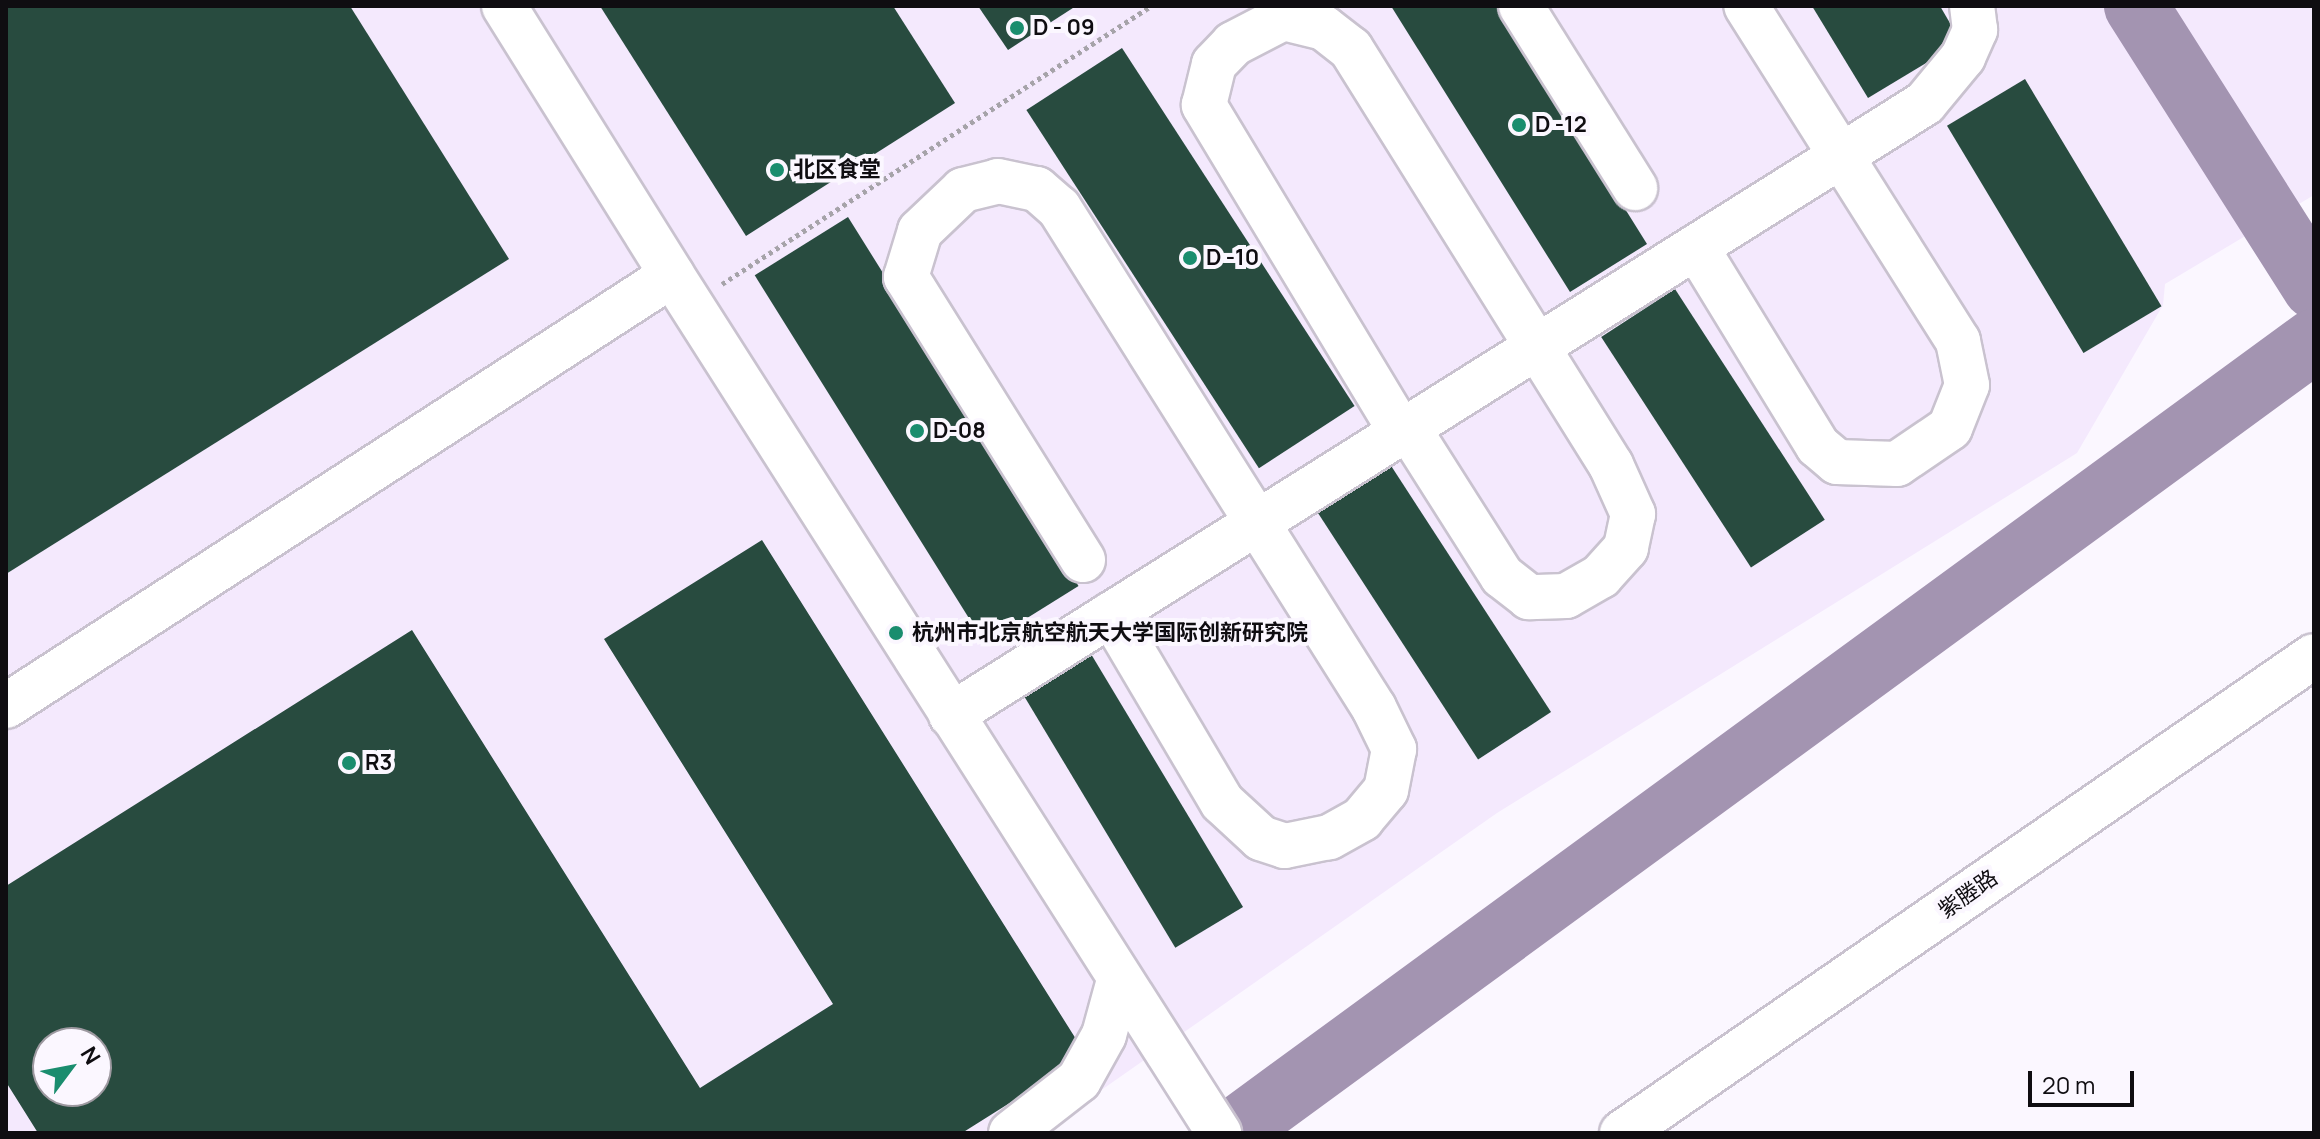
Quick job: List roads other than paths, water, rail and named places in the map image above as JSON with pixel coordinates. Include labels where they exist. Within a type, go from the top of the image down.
[{"type":"street","points":[[504,6],[1119,980],[1219,1133]]},
{"type":"street","points":[[1521,6],[1635,188]]},
{"type":"street","points":[[1696,247],[1818,446],[1837,462],[1870,468],[1928,449],[1962,408],[1967,362],[1746,6]]},
{"type":"street","points":[[951,715],[1841,155],[1947,83],[1975,30],[1972,6]]},
{"type":"street","points":[[1283,18],[1344,39],[1537,347],[1633,514],[1626,548],[1601,576],[1566,596],[1529,597],[1502,576],[1404,430],[1212,126],[1207,91],[1214,64],[1233,44],[1283,18]]},
{"type":"street","points":[[1083,560],[906,277],[920,231],[963,190],[998,181],[1037,189],[1059,208],[1261,520],[1394,749],[1386,790],[1362,819],[1329,837],[1285,846],[1261,838],[1222,802],[1111,614]]},
{"type":"street","points":[[6,706],[681,289]]},
{"type":"street","name":"紫塍路","points":[[1622,1133],[2314,656]]},
{"type":"street","points":[[1011,1133],[1079,1080],[1104,1035],[1119,980]]},
{"type":"waterway","points":[[2136,6],[2314,287]]},
{"type":"waterway","points":[[1231,1133],[2314,341]]},
{"type":"place","name":"D - 09","points":[[1017,28]]},
{"type":"place","name":"D -12","points":[[1519,125]]},
{"type":"place","name":"北区食堂","points":[[777,170]]},
{"type":"place","name":"D -10","points":[[1190,258]]},
{"type":"place","name":"D-08","points":[[917,431]]},
{"type":"place","name":"杭州市北京航空航天大学国际创新研究院","points":[[896,633]]},
{"type":"place","name":"R3","points":[[349,763]]}]
